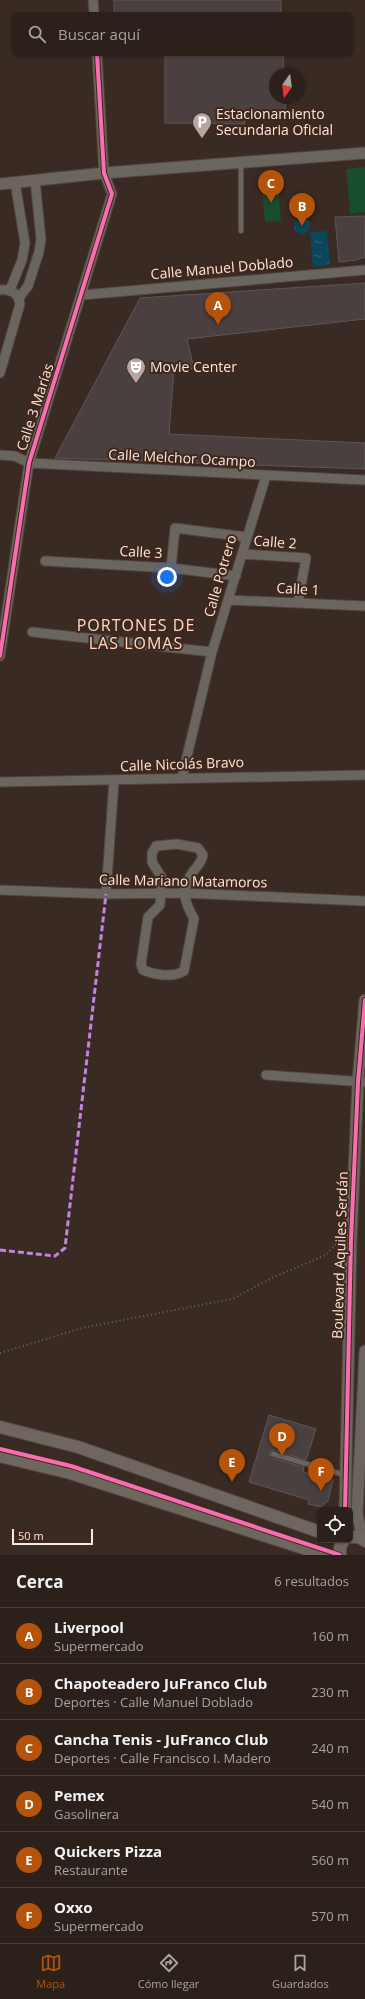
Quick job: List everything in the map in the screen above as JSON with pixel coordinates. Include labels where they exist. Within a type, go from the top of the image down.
[{"type":"main road","points":[[0,1427],[78,1447],[317,1531]]},
{"type":"main road","points":[[0,1456],[70,1473],[325,1555]]},
{"type":"main road","points":[[353,1537],[359,1537],[364,1540]]},
{"type":"main road","points":[[340,1555],[340,1547],[342,1543]]},
{"type":"street","points":[[93,0],[94,12]]},
{"type":"street","name":"Calle 3 Marías","points":[[0,656],[28,463],[82,295],[112,194],[104,173],[96,56]]},
{"type":"street","points":[[0,184],[104,173],[365,153]]},
{"type":"street","points":[[0,373],[19,309],[19,298],[28,286],[39,252],[41,239],[35,180]]},
{"type":"street","points":[[10,290],[22,260],[25,243],[15,182]]},
{"type":"street","name":"Calle Manuel Doblado","points":[[82,295],[365,270]]},
{"type":"street","points":[[0,290],[10,290],[19,298]]},
{"type":"street","name":"Calle Melchor Ocampo","points":[[0,455],[15,456],[28,463],[365,480]]},
{"type":"street","name":"Calle Potrero","points":[[182,777],[212,652],[229,600],[246,537],[266,476]]},
{"type":"street","points":[[170,568],[175,528],[246,537]]},
{"type":"street","name":"Calle 2","points":[[242,554],[306,558],[298,603]]},
{"type":"street","name":"Calle 3","points":[[45,561],[170,568],[236,576]]},
{"type":"street","name":"Calle 1","points":[[229,600],[365,606]]},
{"type":"street","points":[[32,632],[212,652]]},
{"type":"street","name":"Calle Nicolás Bravo","points":[[0,782],[182,777],[365,775]]},
{"type":"street","points":[[106,894],[114,780]]},
{"type":"street","points":[[177,844],[198,848],[203,855],[201,864],[191,874],[183,893],[185,904],[194,919],[184,971],[177,975],[152,973],[143,970],[141,964],[148,917],[160,905],[162,893],[162,878],[152,862],[152,852],[156,846],[177,844]]},
{"type":"street","name":"Calle Mariano Matamoros","points":[[0,890],[106,894],[183,893],[365,901]]},
{"type":"street","name":"Boulevard Aquiles Serdán","points":[[345,1507],[351,1240],[362,1082],[365,1000]]},
{"type":"street","points":[[266,1075],[362,1082]]},
{"type":"street","points":[[364,1540],[357,1514],[365,1351]]},
{"type":"lane","points":[[241,162],[241,230]]},
{"type":"lane","points":[[273,1454],[345,1475]]},
{"type":"path","points":[[0,1353],[82,1328],[232,1299],[276,1276],[326,1255],[337,1243],[351,1240]]},
{"type":"green space","points":[[365,167],[365,212],[350,214],[346,169]]},
{"type":"green space","points":[[278,184],[281,221],[265,222],[262,186]]},
{"type":"water","points":[[299,218],[305,218],[310,223],[308,232],[305,234],[299,234],[294,229],[294,223]]},
{"type":"water","points":[[327,231],[330,265],[313,267],[310,232]]},
{"type":"building","points":[[114,0],[281,0],[281,12],[114,12]]},
{"type":"building","points":[[165,56],[283,56],[284,68],[269,68],[269,104],[285,104],[286,118],[245,119],[245,124],[165,123]]},
{"type":"building","points":[[365,216],[365,257],[356,260],[339,262],[335,217]]},
{"type":"building","points":[[365,283],[365,319],[187,339],[194,369],[174,369],[169,434],[365,443],[365,469],[55,458],[140,298]]},
{"type":"building","points":[[269,1415],[316,1429],[306,1460],[274,1450],[269,1454],[272,1458],[304,1467],[303,1472],[333,1480],[328,1501],[321,1507],[308,1504],[309,1500],[249,1482]]},
{"type":"marked path","points":[[0,1250],[55,1256],[65,1248],[106,894]]},
{"type":"cycle path","points":[[0,656],[29,463],[112,194],[104,173],[97,56]]},
{"type":"cycle path","points":[[345,1507],[351,1240],[358,1082],[365,1000]]},
{"type":"cycle path","points":[[0,1449],[71,1466],[340,1555]]},
{"type":"place","name":"Estacionamiento Secundaria Oficial","points":[[202,139]]},
{"type":"place","name":"Cancha Tenis - JuFranco Club","points":[[271,203]]},
{"type":"place","name":"Chapoteadero JuFranco Club","points":[[302,226]]},
{"type":"place","name":"Liverpool","points":[[218,325]]},
{"type":"place","name":"Movie Center","points":[[136,384]]},
{"type":"place","name":"Pemex","points":[[282,1456]]},
{"type":"place","name":"Quickers Pizza","points":[[232,1482]]},
{"type":"place","name":"Oxxo","points":[[321,1491]]},
{"type":"district","name":"PORTONES DE LAS LOMAS","points":[[136,634]]}]
